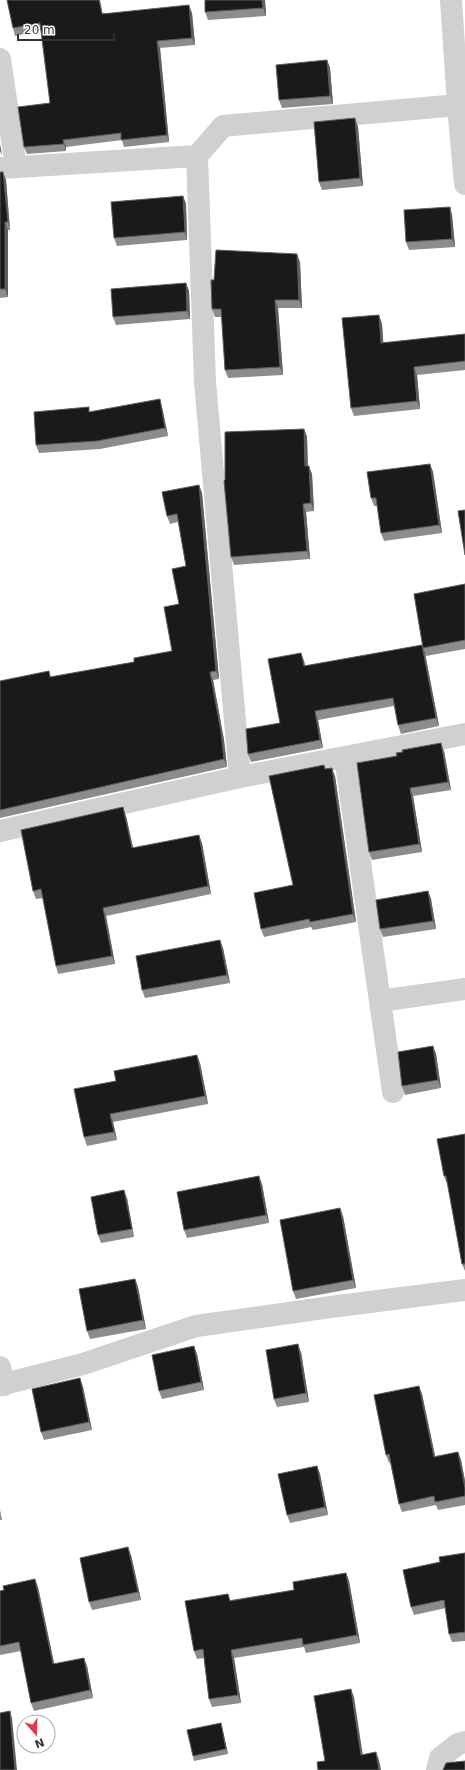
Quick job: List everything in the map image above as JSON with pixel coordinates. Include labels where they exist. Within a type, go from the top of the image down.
[{"type":"street","points":[[451,0],[465,184]]},
{"type":"street","points":[[0,59],[8,168],[197,156]]},
{"type":"street","points":[[240,777],[206,382],[197,156],[223,126],[458,105]]},
{"type":"street","points":[[0,831],[240,777],[465,734]]},
{"type":"street","points":[[345,757],[393,1092]]},
{"type":"street","points":[[380,1001],[465,989]]},
{"type":"street","points":[[1,1379],[83,1364],[196,1326],[465,1290]]},
{"type":"street","points":[[437,1770],[440,1758],[458,1744],[465,1742]]},
{"type":"building","points":[[7,0],[99,0],[102,14],[189,5],[192,38],[157,41],[167,135],[121,140],[121,133],[63,140],[64,144],[24,147],[18,107],[50,103],[40,23],[13,28]]},
{"type":"building","points":[[205,0],[262,0],[263,8],[205,12]]},
{"type":"building","points":[[327,60],[330,96],[279,100],[276,65]]},
{"type":"building","points":[[355,118],[360,178],[319,182],[314,122]]},
{"type":"building","points":[[0,172],[3,172],[8,222],[5,222],[5,289],[0,289]]},
{"type":"building","points":[[183,196],[185,232],[114,238],[111,202]]},
{"type":"building","points":[[450,207],[452,239],[406,242],[404,210]]},
{"type":"building","points":[[216,250],[297,254],[299,300],[275,300],[280,367],[225,370],[221,309],[212,309],[211,280],[214,280]]},
{"type":"building","points":[[186,283],[187,311],[113,317],[111,289]]},
{"type":"building","points":[[379,315],[381,343],[465,334],[465,361],[414,367],[417,401],[351,408],[342,318]]},
{"type":"building","points":[[160,399],[165,428],[97,441],[36,445],[34,412],[89,407],[89,412]]},
{"type":"building","points":[[304,429],[305,466],[309,466],[311,503],[303,504],[307,551],[231,557],[224,481],[225,432]]},
{"type":"building","points":[[430,464],[439,525],[381,533],[376,498],[371,498],[367,472]]},
{"type":"building","points":[[199,485],[216,671],[210,672],[221,732],[224,759],[0,810],[0,681],[49,671],[50,677],[134,662],[134,658],[172,651],[164,607],[179,604],[172,569],[186,566],[177,514],[167,516],[162,492]]},
{"type":"building","points":[[465,510],[465,555],[458,511]]},
{"type":"building","points":[[465,584],[465,640],[423,648],[414,594]]},
{"type":"building","points":[[422,645],[436,718],[398,725],[393,698],[315,711],[320,740],[248,754],[246,729],[280,723],[268,659],[301,653],[304,666]]},
{"type":"building","points":[[441,743],[448,782],[410,788],[419,844],[369,852],[357,763],[397,756],[396,753],[403,752],[402,750]]},
{"type":"building","points":[[324,765],[325,769],[332,768],[353,914],[310,922],[309,919],[261,929],[254,893],[293,885],[269,776]]},
{"type":"building","points":[[123,807],[132,848],[199,835],[208,886],[103,908],[112,956],[56,966],[41,889],[33,891],[21,830]]},
{"type":"building","points":[[428,891],[433,921],[380,929],[376,900]]},
{"type":"building","points":[[220,940],[227,975],[142,990],[136,956]]},
{"type":"building","points":[[433,1046],[438,1080],[402,1086],[398,1052]]},
{"type":"building","points":[[197,1055],[205,1096],[110,1114],[114,1132],[84,1137],[74,1089],[116,1081],[114,1071]]},
{"type":"building","points":[[465,1134],[465,1264],[462,1264],[446,1176],[444,1176],[437,1139]]},
{"type":"building","points":[[259,1176],[266,1215],[184,1230],[177,1192]]},
{"type":"building","points":[[124,1190],[132,1229],[98,1235],[91,1197]]},
{"type":"building","points":[[340,1208],[353,1280],[293,1291],[280,1220]]},
{"type":"building","points":[[135,1279],[143,1320],[87,1331],[79,1289]]},
{"type":"building","points":[[298,1344],[306,1393],[274,1399],[266,1350]]},
{"type":"building","points":[[194,1346],[201,1382],[159,1391],[152,1355]]},
{"type":"building","points":[[80,1378],[89,1422],[41,1432],[32,1389]]},
{"type":"building","points":[[419,1386],[434,1457],[458,1452],[465,1488],[465,1496],[435,1502],[434,1496],[399,1504],[389,1454],[386,1455],[374,1395]]},
{"type":"building","points":[[317,1466],[325,1507],[287,1515],[278,1474]]},
{"type":"building","points":[[128,1547],[138,1592],[89,1602],[80,1558]]},
{"type":"building","points":[[465,1553],[465,1632],[449,1634],[444,1600],[411,1607],[403,1570],[440,1562],[439,1557]]},
{"type":"building","points":[[346,1573],[357,1635],[303,1645],[302,1638],[231,1650],[238,1695],[209,1699],[203,1649],[194,1651],[185,1601],[228,1594],[230,1601],[294,1590],[293,1582]]},
{"type":"building","points":[[35,1579],[53,1664],[84,1658],[90,1690],[31,1703],[19,1642],[0,1646],[0,1591],[4,1590],[3,1586]]},
{"type":"building","points":[[351,1689],[361,1755],[376,1752],[379,1770],[318,1770],[317,1762],[325,1761],[314,1696]]},
{"type":"building","points":[[10,1711],[15,1770],[0,1770],[0,1713]]},
{"type":"building","points":[[221,1723],[226,1749],[193,1756],[187,1730]]},
{"type":"building","points":[[465,1761],[465,1770],[443,1770],[446,1763]]}]
